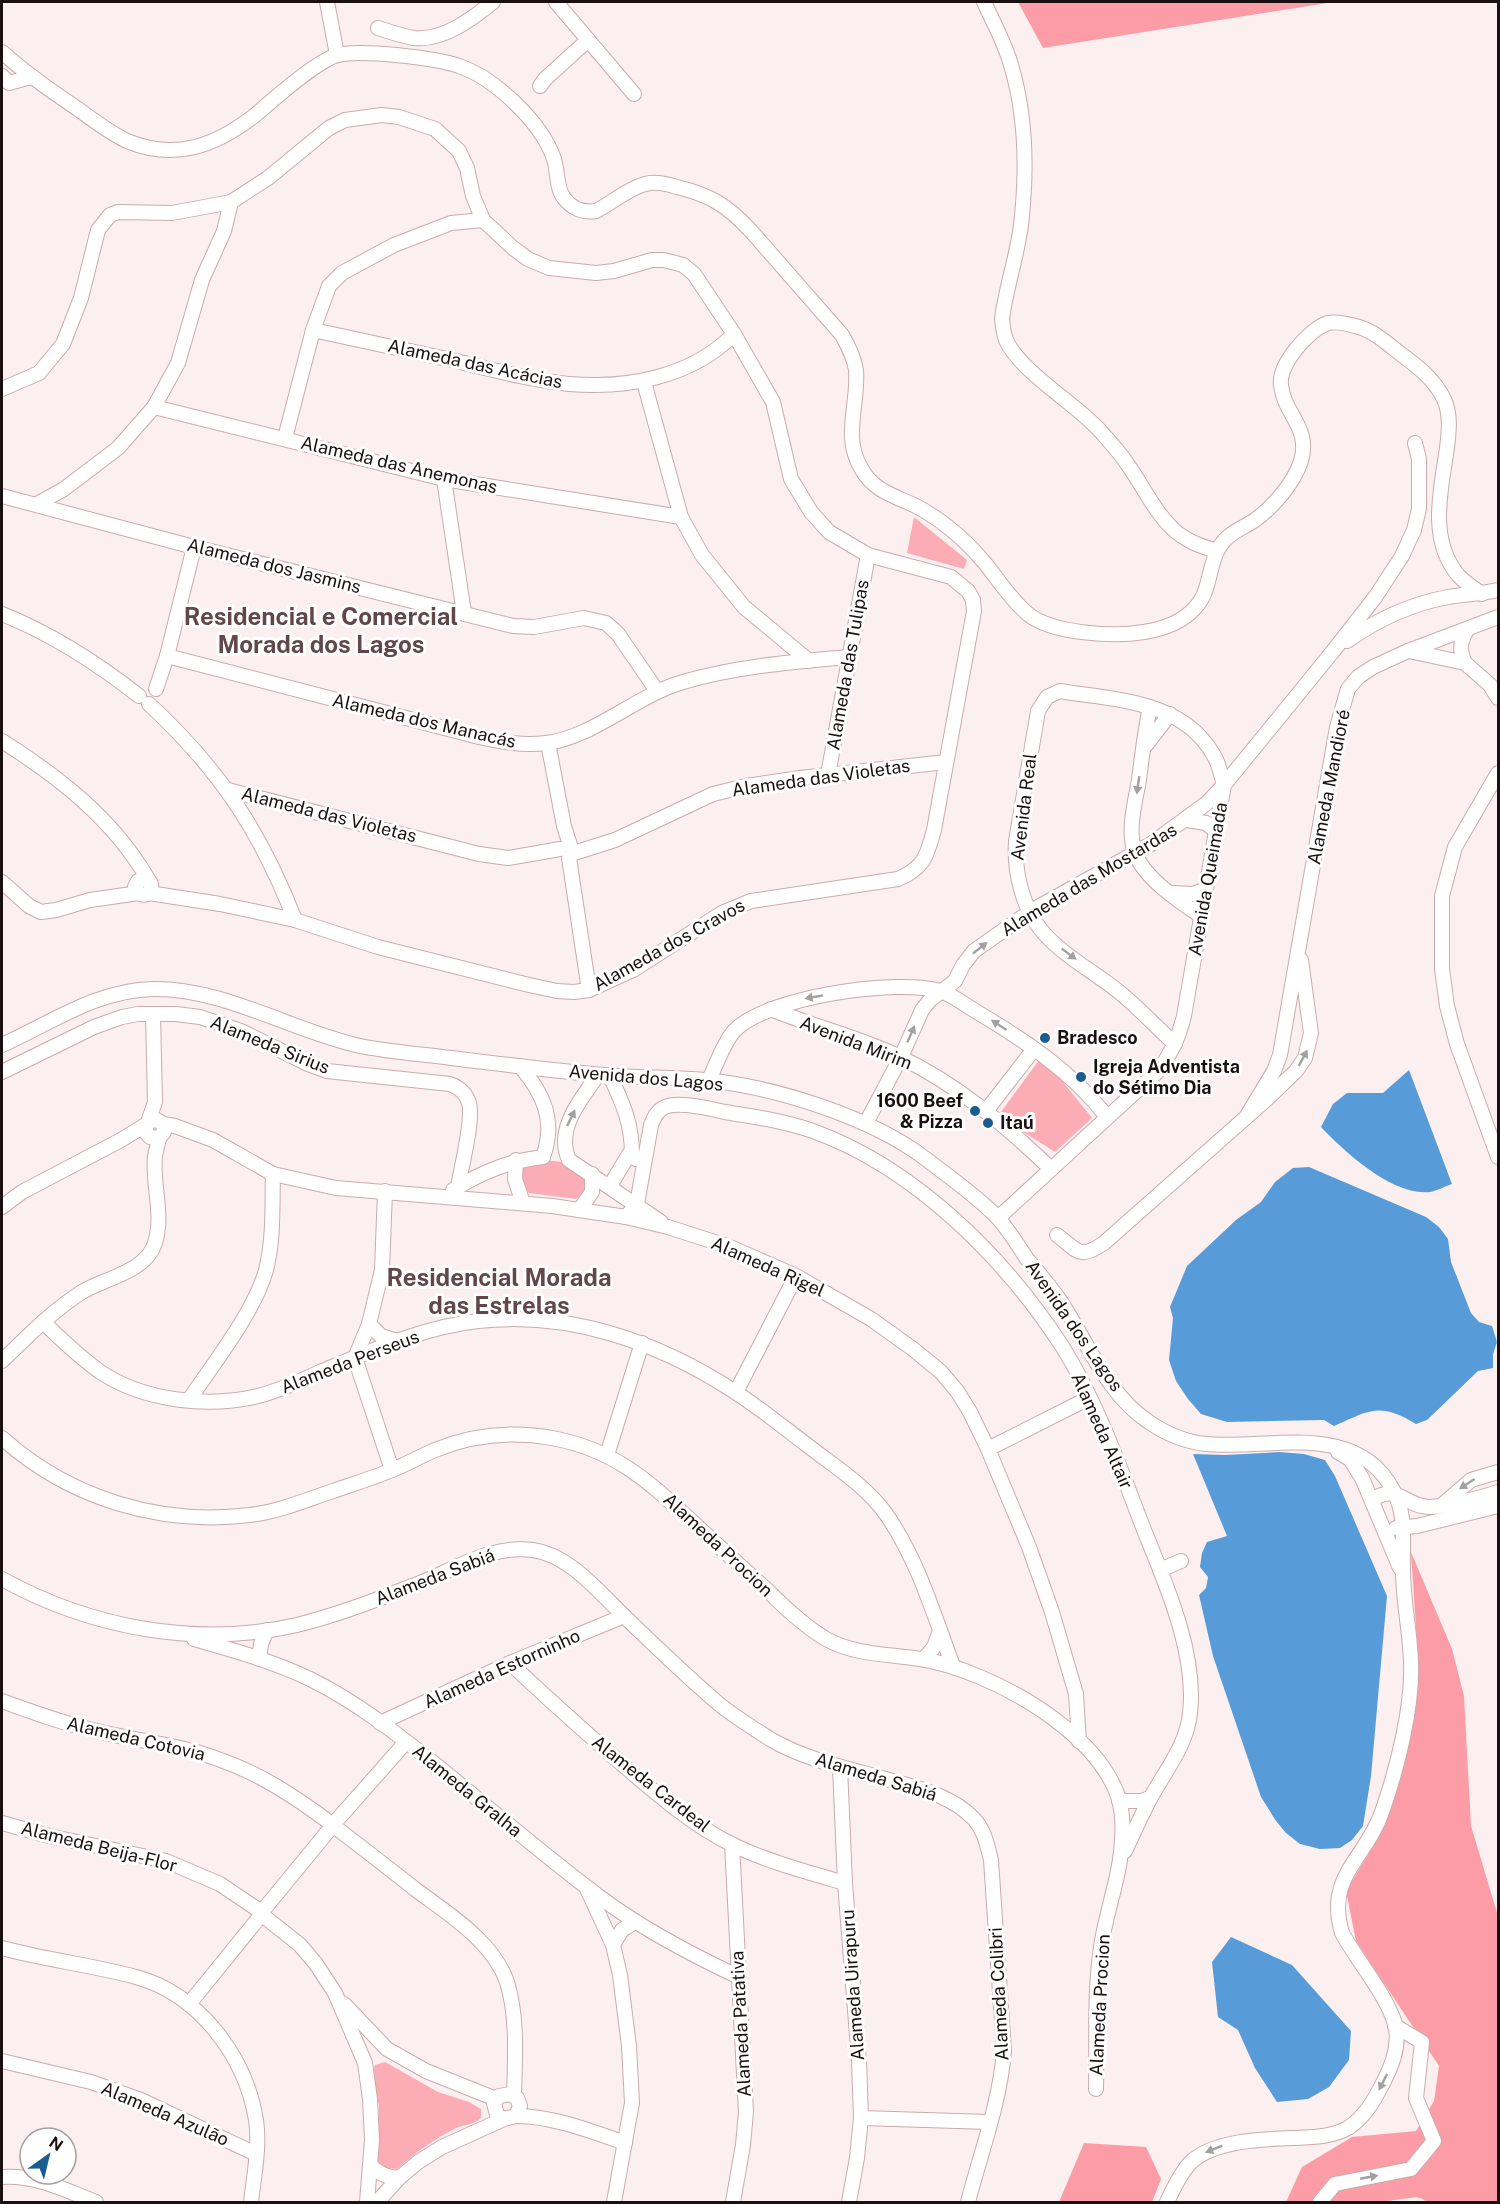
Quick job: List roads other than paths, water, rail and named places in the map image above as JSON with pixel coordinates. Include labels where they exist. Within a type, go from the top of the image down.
[{"type":"street","points":[[327,2],[337,55]]},
{"type":"street","points":[[378,28],[415,38],[433,37],[469,19],[493,2]]},
{"type":"street","points":[[556,2],[634,94]]},
{"type":"street","points":[[984,2],[1010,62],[1017,86],[1022,131],[1024,178],[1021,224],[1002,319],[1003,333],[1014,353],[1101,431],[1128,464],[1161,517],[1179,535],[1198,546],[1217,551]]},
{"type":"street","points":[[540,86],[588,40]]},
{"type":"street","points":[[2,51],[31,77],[127,141],[165,149],[187,149],[208,144],[240,127],[316,66],[337,55],[369,53],[458,65],[501,89],[539,131],[555,160],[564,198],[582,211],[596,211],[633,189],[653,183],[697,192],[729,209],[842,335],[850,350],[854,361],[856,382],[851,441],[859,466],[866,477],[874,486],[887,494],[916,506],[947,526],[977,554],[1011,597],[1034,618],[1063,628],[1102,633],[1143,633],[1173,624],[1192,612],[1205,595],[1217,551],[1227,538],[1266,511],[1297,471],[1303,449],[1303,434],[1282,391],[1281,375],[1287,362],[1295,350],[1319,328],[1331,322],[1363,328],[1418,367],[1435,384],[1444,400],[1449,422],[1440,484],[1441,540],[1452,568],[1465,582],[1482,594]]},
{"type":"street","points":[[2,96],[5,80],[31,77]]},
{"type":"street","points":[[2,389],[39,373],[63,344],[81,298],[98,230],[110,215],[118,212],[172,213],[231,202],[268,178],[329,128],[345,120],[382,115],[408,120],[435,129],[453,145],[467,168],[473,196],[483,220],[528,259],[549,268],[596,273],[614,272],[652,260],[664,260],[683,265],[694,274],[734,334],[773,402],[791,479],[801,498],[829,532],[868,555]]},
{"type":"street","points":[[37,504],[64,489],[118,448],[154,407],[178,363],[202,280],[224,231],[231,202]]},
{"type":"street","points":[[285,438],[313,330],[329,286],[342,273],[386,249],[430,230],[451,223],[483,220]]},
{"type":"street","name":"Alameda das Acácias","points":[[313,330],[569,384],[644,382],[704,358],[721,347],[734,334]]},
{"type":"street","points":[[644,382],[681,517],[702,555],[744,607],[809,661]]},
{"type":"street","name":"Alameda das Anemonas","points":[[154,407],[444,478],[681,517]]},
{"type":"street","name":"Avenida Queimada","points":[[998,1218],[1157,1072],[1167,1059],[1175,1044],[1184,1016],[1224,785],[1376,596],[1402,556],[1414,530],[1419,509],[1419,459],[1415,443]]},
{"type":"street","points":[[444,478],[464,613]]},
{"type":"street","name":"Alameda dos Jasmins","points":[[2,496],[194,547],[513,626],[542,626],[584,618],[606,623],[618,634],[657,691]]},
{"type":"street","points":[[149,693],[160,675],[167,656],[194,547]]},
{"type":"street","name":"Alameda dos Cravos","points":[[144,886],[167,895],[295,920],[378,947],[529,986],[557,991],[590,990],[633,970],[722,914],[751,901],[884,883],[909,875],[927,857],[934,830],[974,611],[973,600],[960,583],[938,573],[868,555]]},
{"type":"street","name":"Alameda das Tulipas","points":[[828,774],[868,555]]},
{"type":"street","name":"Avenida Queimada","points":[[1334,650],[1390,614],[1426,601],[1498,590]]},
{"type":"street","points":[[1376,596],[1390,614]]},
{"type":"street","points":[[2,614],[93,660],[124,684],[149,693],[161,715],[187,741],[228,790],[249,822],[283,888],[295,920]]},
{"type":"street","name":"Alameda Mandioré","points":[[1248,1114],[1274,1071],[1280,1055],[1337,727],[1348,689],[1358,677],[1373,667],[1408,651],[1498,617]]},
{"type":"street","points":[[1465,663],[1461,647],[1467,630]]},
{"type":"street","points":[[1408,651],[1465,663],[1490,685],[1498,698]]},
{"type":"street","name":"Alameda dos Manacás","points":[[167,656],[505,743],[548,743],[586,730],[657,691],[724,672],[849,657]]},
{"type":"street","name":"Avenida Real","points":[[1175,1044],[1119,992],[1042,931],[1019,883],[1015,862],[1016,841],[1038,711],[1043,702],[1059,691],[1150,706],[1170,714],[1193,729],[1206,742],[1215,756],[1224,785]]},
{"type":"street","points":[[1150,706],[1132,824],[1135,853],[1147,872],[1201,916]]},
{"type":"street","points":[[1142,750],[1170,714]]},
{"type":"street","points":[[2,741],[39,765],[78,795],[111,828],[135,862],[135,872],[144,886],[129,887],[121,895],[41,912],[29,906],[2,882]]},
{"type":"street","points":[[548,743],[564,826],[561,832],[566,851],[567,869],[571,875],[590,990]]},
{"type":"street","points":[[1215,756],[1224,763],[1245,761]]},
{"type":"street","name":"Alameda das Violetas","points":[[228,790],[479,854],[508,858],[566,851],[588,844],[615,840],[713,794],[746,786],[828,774],[946,762]]},
{"type":"street","points":[[1498,773],[1455,847],[1442,896],[1442,969],[1447,1006],[1457,1044],[1498,1157]]},
{"type":"street","name":"Alameda das Mostardas","points":[[866,1123],[901,1057],[922,1010],[930,1000],[955,981],[963,965],[974,951],[1031,911],[1151,844],[1187,820],[1224,785]]},
{"type":"street","name":"Alameda das Mostardas","points":[[1187,820],[1206,823],[1217,832]]},
{"type":"street","points":[[1132,824],[1138,834],[1151,844],[1146,862],[1147,872]]},
{"type":"street","points":[[1170,893],[1193,894],[1206,889]]},
{"type":"street","name":"Alameda Mandioré","points":[[1057,1235],[1079,1252],[1089,1253],[1104,1243],[1288,1080],[1305,1058],[1311,1033],[1299,946]]},
{"type":"street","points":[[709,1080],[734,1032],[771,1009],[815,996],[914,986],[942,992],[1034,1049],[1068,1077],[1098,1105],[1107,1117]]},
{"type":"street","name":"Avenida dos Lagos","points":[[2,1045],[100,998],[134,989],[163,989],[200,994],[360,1046],[604,1075],[709,1080],[777,1093],[866,1123],[922,1155],[998,1218],[1058,1298],[1110,1382],[1131,1408],[1147,1421],[1168,1433],[1205,1444],[1289,1442],[1329,1445],[1357,1454],[1371,1463],[1396,1494],[1403,1528],[1403,1574],[1412,1664],[1409,1705],[1395,1767],[1381,1815],[1365,1845],[1351,1864],[1338,1899],[1338,1920],[1342,1933],[1389,2009],[1395,2026],[1396,2044],[1387,2076],[1373,2103],[1352,2124],[1335,2133],[1317,2137],[1273,2139],[1220,2146],[1191,2162],[1181,2175],[1167,2202]]},
{"type":"street","points":[[1290,997],[1306,998]]},
{"type":"street","name":"Avenida Mirim","points":[[771,1009],[850,1036],[901,1057],[942,1080],[1015,1134],[1050,1168]]},
{"type":"street","name":"Alameda Sirius","points":[[2,1072],[112,1020],[138,1014],[200,1017],[241,1030],[308,1064],[327,1071],[450,1084],[458,1087],[469,1101],[470,1107],[466,1140]]},
{"type":"street","points":[[2,1361],[43,1322],[83,1292],[134,1267],[151,1252],[156,1239],[158,1216],[153,1014]]},
{"type":"street","points":[[2,1036],[17,1038]]},
{"type":"street","points":[[986,1111],[1034,1049]]},
{"type":"street","points":[[520,1066],[535,1084],[545,1108],[549,1132],[543,1156]]},
{"type":"street","points":[[1274,1071],[1280,1077],[1288,1080]]},
{"type":"street","points":[[569,1160],[564,1145],[566,1128],[573,1113],[604,1075],[628,1114],[632,1134],[632,1155],[644,1168]]},
{"type":"street","name":"Alameda Altair","points":[[637,1204],[651,1125],[661,1108],[691,1106],[775,1120],[814,1131],[851,1147],[900,1176],[931,1198],[961,1224],[1029,1301],[1063,1347],[1124,1476],[1160,1570],[1186,1655],[1191,1696],[1190,1716],[1185,1736],[1150,1798],[1118,1864]]},
{"type":"street","name":"Alameda Rigel","points":[[2,1207],[44,1180],[122,1140],[155,1129],[188,1131],[213,1140],[273,1173],[336,1188],[523,1203],[626,1217],[668,1227],[730,1247],[796,1276],[871,1319],[913,1349],[941,1372],[957,1391],[970,1412],[1029,1547],[1052,1612],[1076,1694],[1079,1741]]},
{"type":"street","points":[[466,1140],[470,1157],[486,1171]]},
{"type":"street","points":[[466,1140],[462,1184],[472,1198]]},
{"type":"street","points":[[610,1186],[628,1156],[632,1155]]},
{"type":"street","points":[[443,1196],[486,1171],[516,1160],[543,1156],[569,1160],[668,1227]]},
{"type":"street","points":[[516,1160],[515,1179],[523,1203]]},
{"type":"street","points":[[189,1400],[261,1285],[271,1236],[273,1173]]},
{"type":"street","points":[[580,1209],[592,1192],[592,1174]]},
{"type":"street","points":[[385,1191],[382,1270],[369,1324],[355,1358],[392,1470]]},
{"type":"street","points":[[626,1217],[637,1204]]},
{"type":"street","points":[[736,1392],[796,1276]]},
{"type":"street","name":"Alameda Perseus","points":[[43,1322],[84,1360],[118,1382],[136,1390],[189,1400],[232,1400],[258,1396],[397,1341],[477,1321],[541,1319],[577,1325],[642,1343],[699,1370],[736,1392],[854,1481],[873,1498],[900,1536],[917,1569],[954,1666]]},
{"type":"street","points":[[369,1324],[381,1335],[397,1341]]},
{"type":"street","points":[[608,1455],[642,1343]]},
{"type":"street","points":[[206,1375],[207,1387],[219,1400]]},
{"type":"street","points":[[988,1449],[1089,1398]]},
{"type":"street","name":"Alameda Procion","points":[[2,1438],[17,1452],[55,1478],[111,1502],[150,1513],[214,1518],[263,1513],[284,1508],[392,1470],[438,1448],[479,1437],[508,1434],[550,1438],[586,1447],[608,1455],[649,1482],[783,1606],[822,1637],[850,1648],[954,1666],[1013,1694],[1066,1728],[1079,1741],[1103,1766],[1119,1801],[1122,1842],[1100,1952],[1096,2089]]},
{"type":"street","name":"Avenida dos Lagos","points":[[1329,1445],[1350,1459],[1356,1467],[1385,1528],[1403,1574]]},
{"type":"street","points":[[1449,1509],[1471,1480],[1498,1472]]},
{"type":"street","points":[[1385,1528],[1403,1528],[1498,1492]]},
{"type":"street","points":[[1372,1500],[1385,1493],[1396,1494],[1424,1507],[1449,1509],[1498,1506]]},
{"type":"street","name":"Alameda Sabiá","points":[[2,1579],[72,1611],[117,1624],[180,1635],[267,1630],[296,1625],[346,1611],[418,1584],[470,1560],[500,1552],[534,1550],[566,1564],[598,1590],[719,1704],[777,1743],[840,1767],[912,1786],[941,1797],[961,1808],[976,1821]]},
{"type":"street","points":[[1160,1570],[1181,1561]]},
{"type":"street","name":"Alameda Estorninho","points":[[380,1723],[510,1663],[624,1616]]},
{"type":"street","points":[[259,1659],[261,1644],[267,1630]]},
{"type":"street","points":[[924,1659],[934,1647],[940,1631]]},
{"type":"street","name":"Alameda Gralha","points":[[180,1635],[259,1659],[311,1680],[406,1742],[585,1885],[635,1922],[690,1954],[739,1977]]},
{"type":"street","name":"Alameda Cardeal","points":[[510,1663],[560,1711],[688,1818],[732,1844],[786,1866],[845,1883]]},
{"type":"street","name":"Alameda Cotovia","points":[[2,1701],[42,1716],[95,1731],[161,1743],[219,1759],[284,1790],[333,1826],[461,1925],[494,1958],[507,1983],[512,2006],[515,2038],[514,2096]]},
{"type":"street","points":[[189,2004],[333,1826],[406,1742]]},
{"type":"street","name":"Alameda Uirapuru","points":[[840,1767],[845,1883],[859,2061],[861,2118],[849,2202]]},
{"type":"street","points":[[1119,1801],[1141,1801],[1150,1798]]},
{"type":"street","name":"Alameda Colibri","points":[[968,2202],[1002,2076],[1003,2023],[991,1860],[986,1837],[976,1821]]},
{"type":"street","name":"Alameda Beija-Flor","points":[[2,1823],[49,1836],[166,1861],[220,1884],[300,1945],[335,1993],[365,2063],[372,2140],[367,2202]]},
{"type":"street","name":"Alameda Patativa","points":[[732,1844],[746,2112],[734,2202]]},
{"type":"street","points":[[585,1885],[613,1945],[620,1975],[630,2046],[632,2103],[614,2202]]},
{"type":"street","points":[[613,1945],[622,1930],[635,1922]]},
{"type":"street","points":[[2,1948],[136,1977],[162,1987],[189,2004],[207,2021],[238,2066],[256,2121],[256,2154],[251,2202]]},
{"type":"street","points":[[335,1993],[387,2049],[426,2071],[496,2099]]},
{"type":"street","points":[[1320,2202],[1335,2184],[1411,2169],[1434,2141],[1416,2098],[1422,2042],[1395,2026]]},
{"type":"street","points":[[365,2063],[376,2053],[387,2049]]},
{"type":"street","name":"Alameda Azulão","points":[[2,2061],[91,2082],[141,2100],[256,2154]]},
{"type":"street","points":[[502,2094],[514,2096],[520,2106],[510,2118],[495,2111],[496,2099],[502,2094]]},
{"type":"street","points":[[377,2202],[399,2178],[418,2162],[442,2147],[510,2118],[531,2116],[625,2143]]},
{"type":"street","points":[[861,2118],[990,2122]]},
{"type":"street","points":[[370,2164],[382,2175],[399,2178]]},
{"type":"street","points":[[2,2177],[48,2184],[96,2202]]},
{"type":"water","points":[[1409,1070],[1452,1184],[1430,1192],[1400,1187],[1385,1180],[1356,1160],[1321,1127],[1333,1104],[1347,1093],[1383,1093]]},
{"type":"water","points":[[1309,1167],[1426,1217],[1439,1227],[1448,1239],[1451,1262],[1471,1313],[1479,1322],[1492,1326],[1497,1342],[1493,1354],[1493,1368],[1478,1371],[1427,1420],[1416,1424],[1393,1413],[1375,1411],[1334,1426],[1324,1420],[1227,1422],[1201,1414],[1176,1381],[1169,1360],[1173,1318],[1170,1307],[1187,1266],[1236,1220],[1261,1202],[1275,1182],[1293,1168]]},
{"type":"water","points":[[1280,1452],[1304,1454],[1325,1460],[1335,1476],[1387,1596],[1371,1776],[1363,1826],[1352,1840],[1340,1848],[1320,1849],[1300,1844],[1276,1821],[1261,1797],[1213,1656],[1199,1595],[1206,1588],[1208,1577],[1200,1567],[1202,1553],[1207,1542],[1227,1536],[1193,1454]]},
{"type":"water","points":[[1231,1937],[1292,1965],[1351,2031],[1349,2060],[1329,2087],[1308,2099],[1277,2102],[1255,2068],[1238,2030],[1218,2017],[1212,1962]]},
{"type":"place","name":"Bradesco","points":[[1045,1038]]},
{"type":"place","name":"Igreja Adventista do Sétimo Dia","points":[[1081,1077]]},
{"type":"place","name":"1600 Beef & Pizza","points":[[975,1111]]},
{"type":"place","name":"Itaú","points":[[988,1123]]},
{"type":"district","name":"Residencial e Comercial Morada dos Lagos","points":[[321,631]]},
{"type":"district","name":"Residencial Morada das Estrelas","points":[[499,1292]]}]
